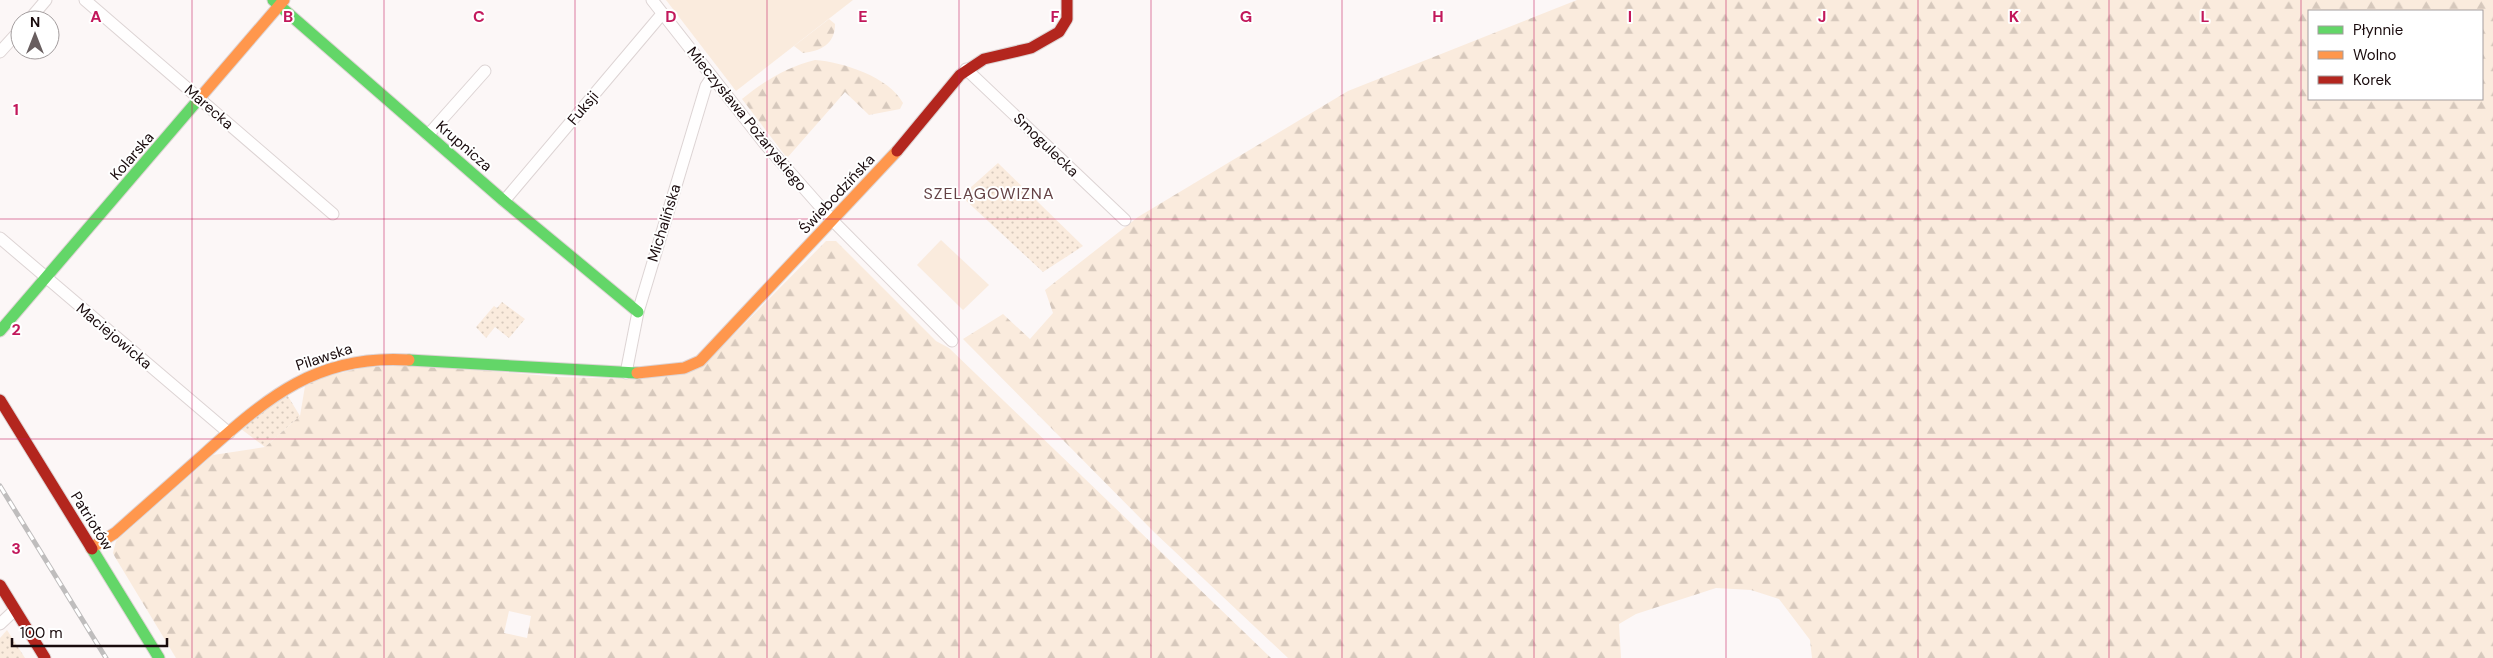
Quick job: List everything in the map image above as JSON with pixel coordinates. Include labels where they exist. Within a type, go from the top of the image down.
[{"type":"street","points":[[38,10],[46,0]]},
{"type":"street","name":"Marecka","points":[[85,0],[333,214]]},
{"type":"street","name":"Mieczysława Pożaryskiego","points":[[652,0],[765,144],[833,221],[952,341]]},
{"type":"street","name":"Świebodzińska","points":[[626,373],[661,372],[695,364],[833,221],[895,153],[966,69],[984,58],[1040,44],[1059,32],[1066,24],[1067,0]]},
{"type":"street","name":"Kolarska","points":[[0,331],[201,99],[278,2]]},
{"type":"street","name":"Krupnicza","points":[[278,2],[504,201],[638,312]]},
{"type":"street","name":"Fuksji","points":[[504,201],[662,14]]},
{"type":"street","points":[[0,52],[10,41]]},
{"type":"street","name":"Smogulecka","points":[[966,69],[1125,220]]},
{"type":"street","points":[[428,135],[485,71]]},
{"type":"street","name":"Michalińska","points":[[626,373],[638,312],[706,86],[712,77]]},
{"type":"street","name":"Maciejowicka","points":[[0,238],[229,433]]},
{"type":"street","name":"Pilawska","points":[[91,548],[115,534],[254,409],[291,385],[324,370],[364,360],[412,358],[626,373]]},
{"type":"street","name":"Patriotów","points":[[0,400],[158,658]]},
{"type":"street","points":[[0,585],[45,658]]},
{"type":"street","points":[[0,624],[15,610]]},
{"type":"green space","points":[[666,0],[853,0],[736,91]]},
{"type":"green space","points":[[1577,0],[2493,0],[2493,658],[1812,658],[1810,640],[1779,599],[1751,590],[1716,588],[1636,614],[1619,624],[1621,658],[1288,658],[1155,533],[963,339],[1003,314],[1030,339],[1053,313],[1045,290],[1138,217],[1348,91]]},
{"type":"green space","points":[[829,19],[835,24],[833,37],[826,45],[803,53],[794,46]]},
{"type":"green space","points":[[815,60],[839,64],[864,72],[887,86],[903,103],[900,109],[869,115],[845,92],[787,158],[742,99],[776,75]]},
{"type":"green space","points":[[998,163],[1083,246],[1043,272],[961,196]]},
{"type":"green space","points":[[941,240],[989,285],[963,310],[917,265]]},
{"type":"green space","points":[[826,241],[836,241],[936,341],[949,348],[1271,658],[176,658],[113,553],[116,541],[213,455],[265,447],[300,416],[305,386],[323,377],[367,367],[422,365],[559,377],[628,379],[704,365]],"holes":[[[509,611],[531,616],[527,638],[504,633]]]},
{"type":"green space","points":[[502,302],[525,319],[509,338],[495,327],[486,338],[476,327],[494,306],[497,308]]},
{"type":"green space","points":[[286,393],[300,416],[265,447],[241,429]]},
{"type":"green space","points":[[7,630],[25,658],[0,658],[0,638]]},
{"type":"railway","points":[[0,486],[106,658]]},
{"type":"traffic: fast","points":[[273,0],[504,201],[638,312]]},
{"type":"traffic: fast","points":[[0,331],[198,100]]},
{"type":"traffic: fast","points":[[409,360],[637,373]]},
{"type":"traffic: fast","points":[[92,549],[159,658]]},
{"type":"traffic: slow","points":[[198,100],[284,0]]},
{"type":"traffic: slow","points":[[637,373],[684,368],[700,361],[897,151]]},
{"type":"traffic: slow","points":[[91,548],[115,533],[227,434],[272,398],[321,372],[347,364],[376,360],[409,360]]},
{"type":"traffic: jam","points":[[897,151],[960,75],[984,59],[1031,48],[1059,32],[1067,19],[1067,0]]},
{"type":"traffic: jam","points":[[0,400],[92,549]]},
{"type":"traffic: jam","points":[[0,585],[45,658]]},
{"type":"district","name":"SZELĄGOWIZNA","points":[[989,193]]}]
